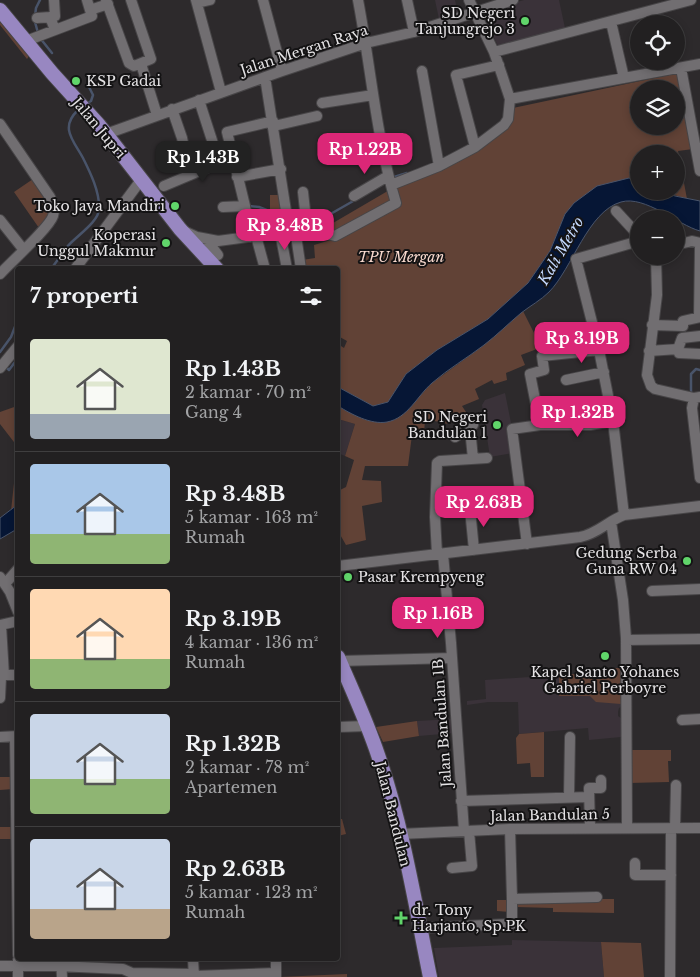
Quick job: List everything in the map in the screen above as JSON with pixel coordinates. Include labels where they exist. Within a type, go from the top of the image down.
[{"type":"main road","name":"Jalan Jupri","points":[[0,10],[41,35],[52,73],[106,134],[180,229],[217,262]]},
{"type":"main road","name":"Jalan Bandulan","points":[[340,664],[378,756],[400,834],[430,977]]},
{"type":"street","points":[[37,18],[55,16],[54,0]]},
{"type":"street","points":[[41,35],[92,16],[88,5],[107,2],[129,63],[134,66],[141,64],[150,60],[151,57],[131,0]]},
{"type":"street","points":[[210,0],[196,2],[221,92]]},
{"type":"street","points":[[263,0],[282,71]]},
{"type":"street","points":[[180,229],[197,237],[218,240],[307,229],[335,236],[396,203],[389,180],[373,95],[358,0]]},
{"type":"street","points":[[407,0],[414,32]]},
{"type":"street","points":[[354,196],[389,180],[440,166],[476,147],[504,125],[509,114],[510,98],[494,52],[469,0]]},
{"type":"street","name":"Jalan Mergan Raya","points":[[106,134],[172,109],[366,43],[414,32],[513,0]]},
{"type":"street","points":[[494,52],[691,0]]},
{"type":"street","points":[[41,35],[50,16]]},
{"type":"street","points":[[611,22],[624,78]]},
{"type":"street","points":[[141,64],[157,115]]},
{"type":"street","points":[[685,67],[700,64]]},
{"type":"street","points":[[476,147],[456,75],[499,65]]},
{"type":"street","points":[[510,98],[670,70]]},
{"type":"street","points":[[682,70],[695,111],[700,171]]},
{"type":"street","points":[[422,71],[440,166]]},
{"type":"street","points":[[265,77],[281,169],[288,230],[287,266]]},
{"type":"street","points":[[322,104],[373,95]]},
{"type":"street","points":[[199,100],[219,162]]},
{"type":"street","points":[[172,109],[182,138],[190,175]]},
{"type":"street","points":[[264,266],[253,237],[227,132],[317,116]]},
{"type":"street","points":[[0,124],[54,204],[50,221],[0,274]]},
{"type":"street","points":[[164,186],[233,157]]},
{"type":"street","points":[[238,177],[281,169]]},
{"type":"street","points":[[77,266],[141,180]]},
{"type":"street","points":[[303,192],[307,229]]},
{"type":"street","points":[[223,207],[245,206]]},
{"type":"street","points":[[616,211],[630,226]]},
{"type":"street","points":[[0,220],[24,249]]},
{"type":"street","points":[[288,230],[300,266]]},
{"type":"street","points":[[206,239],[217,262]]},
{"type":"street","points":[[652,325],[683,326],[683,321],[700,317],[700,244],[692,241],[685,243]]},
{"type":"street","points":[[624,515],[613,421],[604,372],[576,259],[630,244]]},
{"type":"street","points":[[656,265],[656,295],[647,376],[650,386],[655,389],[697,397],[692,408],[698,447],[700,478]]},
{"type":"street","points":[[678,349],[682,338],[700,336]]},
{"type":"street","points":[[649,351],[678,349],[679,352],[700,354]]},
{"type":"street","points":[[0,368],[15,350]]},
{"type":"street","points":[[540,425],[530,374],[544,370],[542,356],[599,350]]},
{"type":"street","points":[[566,380],[604,372]]},
{"type":"street","points":[[527,544],[512,429],[540,425],[583,426],[613,421]]},
{"type":"street","points":[[455,437],[472,426],[473,459],[487,458]]},
{"type":"street","name":"Jalan Bandulan 1B","points":[[452,868],[472,866],[461,801],[452,658],[435,517],[436,463],[473,459]]},
{"type":"street","points":[[340,566],[587,536],[624,515],[700,506]]},
{"type":"street","points":[[470,509],[474,550]]},
{"type":"street","points":[[611,522],[623,600],[626,640],[627,828]]},
{"type":"street","points":[[15,572],[2,580],[15,604]]},
{"type":"street","points":[[652,591],[700,589]]},
{"type":"street","points":[[0,698],[2,676],[1,625],[15,622]]},
{"type":"street","points":[[626,640],[700,639]]},
{"type":"street","points":[[340,659],[452,658]]},
{"type":"street","points":[[2,676],[15,675]]},
{"type":"street","points":[[682,720],[700,719]]},
{"type":"street","points":[[340,727],[367,726]]},
{"type":"street","points":[[0,737],[15,736]]},
{"type":"street","points":[[569,797],[570,737]]},
{"type":"street","points":[[590,828],[589,788],[601,788],[601,780]]},
{"type":"street","points":[[670,977],[671,875],[676,785]]},
{"type":"street","points":[[461,801],[589,797]]},
{"type":"street","name":"Jalan Bandulan 5","points":[[400,834],[510,829],[700,828]]},
{"type":"street","points":[[420,928],[512,924],[510,829]]},
{"type":"street","points":[[635,863],[635,875],[671,875]]},
{"type":"street","points":[[512,899],[596,897]]},
{"type":"street","points":[[127,961],[127,974]]},
{"type":"street","points":[[193,961],[194,975]]},
{"type":"street","points":[[127,974],[276,975],[276,961]]},
{"type":"street","points":[[0,966],[18,964],[62,968],[123,969],[127,974]]},
{"type":"shaded area","points":[[435,0],[455,0],[458,15],[439,19]]},
{"type":"shaded area","name":"SD Negeri Tanjungrejo 3","points":[[524,0],[559,0],[565,28],[498,46],[483,14],[485,11]]},
{"type":"shaded area","name":"SD Negeri Bandulan 1","points":[[505,393],[511,423],[509,424],[513,453],[490,457],[482,405],[485,400]]},
{"type":"shaded area","points":[[340,420],[355,424],[345,456],[340,454]]},
{"type":"shaded area","points":[[589,668],[622,668],[621,707],[618,712],[618,716],[621,718],[621,737],[589,740],[588,728],[519,734],[518,702],[488,702],[467,705],[467,701],[486,699],[485,680],[589,673]]},
{"type":"shaded area","points":[[453,719],[454,733],[419,736],[417,721]]},
{"type":"shaded area","points":[[512,940],[601,942],[604,977],[439,977],[434,948],[512,945]]},
{"type":"green space","points":[[0,22],[4,24],[29,56],[27,59],[0,25]]},
{"type":"green space","name":"TPU Mergan","points":[[678,73],[679,80],[645,80]]},
{"type":"green space","name":"TPU Mergan","points":[[630,83],[630,135],[685,135],[685,108],[693,149],[685,150],[685,145],[630,145],[630,178],[565,214],[550,251],[528,283],[488,319],[437,350],[406,374],[388,402],[373,406],[340,388],[340,345],[344,348],[347,341],[340,337],[340,266],[303,266],[302,260],[315,258],[314,245],[334,239],[333,223],[386,192],[455,161],[505,127],[513,108]]},
{"type":"green space","points":[[33,179],[50,205],[50,214],[39,228],[14,192]]},
{"type":"green space","points":[[270,195],[283,195],[286,216],[270,211]]},
{"type":"green space","points":[[523,311],[535,335],[537,349],[521,355],[525,365],[506,373],[507,380],[494,384],[492,380],[475,389],[479,399],[462,406],[466,412],[449,424],[425,419],[424,435],[412,435],[408,466],[365,466],[362,480],[381,481],[382,502],[362,506],[366,540],[346,545],[340,534],[340,490],[346,487],[354,460],[345,456],[355,424],[340,420],[340,407],[348,412],[417,399],[432,383],[484,345]]},
{"type":"green space","points":[[15,407],[15,443],[0,424],[0,412]]},
{"type":"green space","points":[[15,479],[15,507],[11,511]]},
{"type":"green space","points":[[589,668],[622,668],[621,704],[596,702],[590,696],[559,696],[559,675],[589,673]]},
{"type":"green space","points":[[417,721],[419,736],[383,742],[376,727]]},
{"type":"green space","points":[[544,732],[544,777],[531,777],[530,763],[517,764],[516,738],[519,734]]},
{"type":"green space","points":[[629,750],[671,750],[671,761],[668,761],[669,782],[629,783]]},
{"type":"green space","points":[[0,777],[13,777],[13,789],[0,790]]},
{"type":"green space","points":[[340,819],[342,819],[346,834],[340,836]]},
{"type":"green space","points":[[0,827],[13,827],[13,839],[0,839]]},
{"type":"green space","points":[[516,899],[614,899],[614,913],[553,912],[553,908],[516,907]]},
{"type":"green space","points":[[497,900],[510,900],[510,912],[497,911]]},
{"type":"green space","points":[[601,942],[641,943],[644,977],[604,977]]},
{"type":"green space","points":[[347,974],[347,977],[279,977]]},
{"type":"water","name":"Kali Metro","points":[[629,178],[630,200],[685,200],[685,198],[700,201],[700,231],[685,225],[685,210],[657,210],[640,203],[621,202],[609,208],[590,228],[565,270],[549,292],[484,345],[432,383],[401,416],[387,422],[374,422],[340,407],[340,388],[373,406],[388,402],[406,374],[437,350],[488,319],[528,283],[550,251],[565,214],[574,203],[597,186]]},
{"type":"water","points":[[15,507],[15,530],[0,539],[0,518]]},
{"type":"waterway","points":[[35,16],[40,0]]},
{"type":"waterway","points":[[35,22],[38,33]]},
{"type":"waterway","points":[[40,38],[52,53]]},
{"type":"waterway","points":[[86,104],[91,101],[93,95],[89,87]]},
{"type":"waterway","points":[[53,266],[67,247],[95,219],[99,209],[94,182],[70,134],[70,123],[78,110]]},
{"type":"waterway","points":[[394,177],[407,173]]},
{"type":"waterway","points":[[308,213],[317,216],[320,220],[355,200]]},
{"type":"waterway","points":[[249,206],[259,207],[284,217]]},
{"type":"waterway","points":[[290,218],[303,213]]},
{"type":"waterway","points":[[0,352],[11,337],[15,327]]},
{"type":"waterway","points":[[7,368],[9,370],[15,362]]},
{"type":"waterway","points":[[691,394],[691,374],[696,369],[700,370]]},
{"type":"place","name":"SD Negeri Tanjungrejo 3","points":[[525,21]]},
{"type":"place","name":"KSP Gadai","points":[[76,81]]},
{"type":"place","name":"Toko Jaya Mandiri","points":[[175,206]]},
{"type":"place","name":"Koperasi Unggul Makmur","points":[[166,243]]},
{"type":"place","name":"SD Negeri Bandulan 1","points":[[497,425]]},
{"type":"place","name":"Gedung Serba Guna RW 04","points":[[687,561]]},
{"type":"place","name":"Pasar Krempyeng","points":[[348,577]]},
{"type":"place","name":"Kapel Santo Yohanes Gabriel Perboyre","points":[[605,656]]},
{"type":"place","name":"dr. Tony Harjanto, Sp.PK","points":[[401,918]]}]
